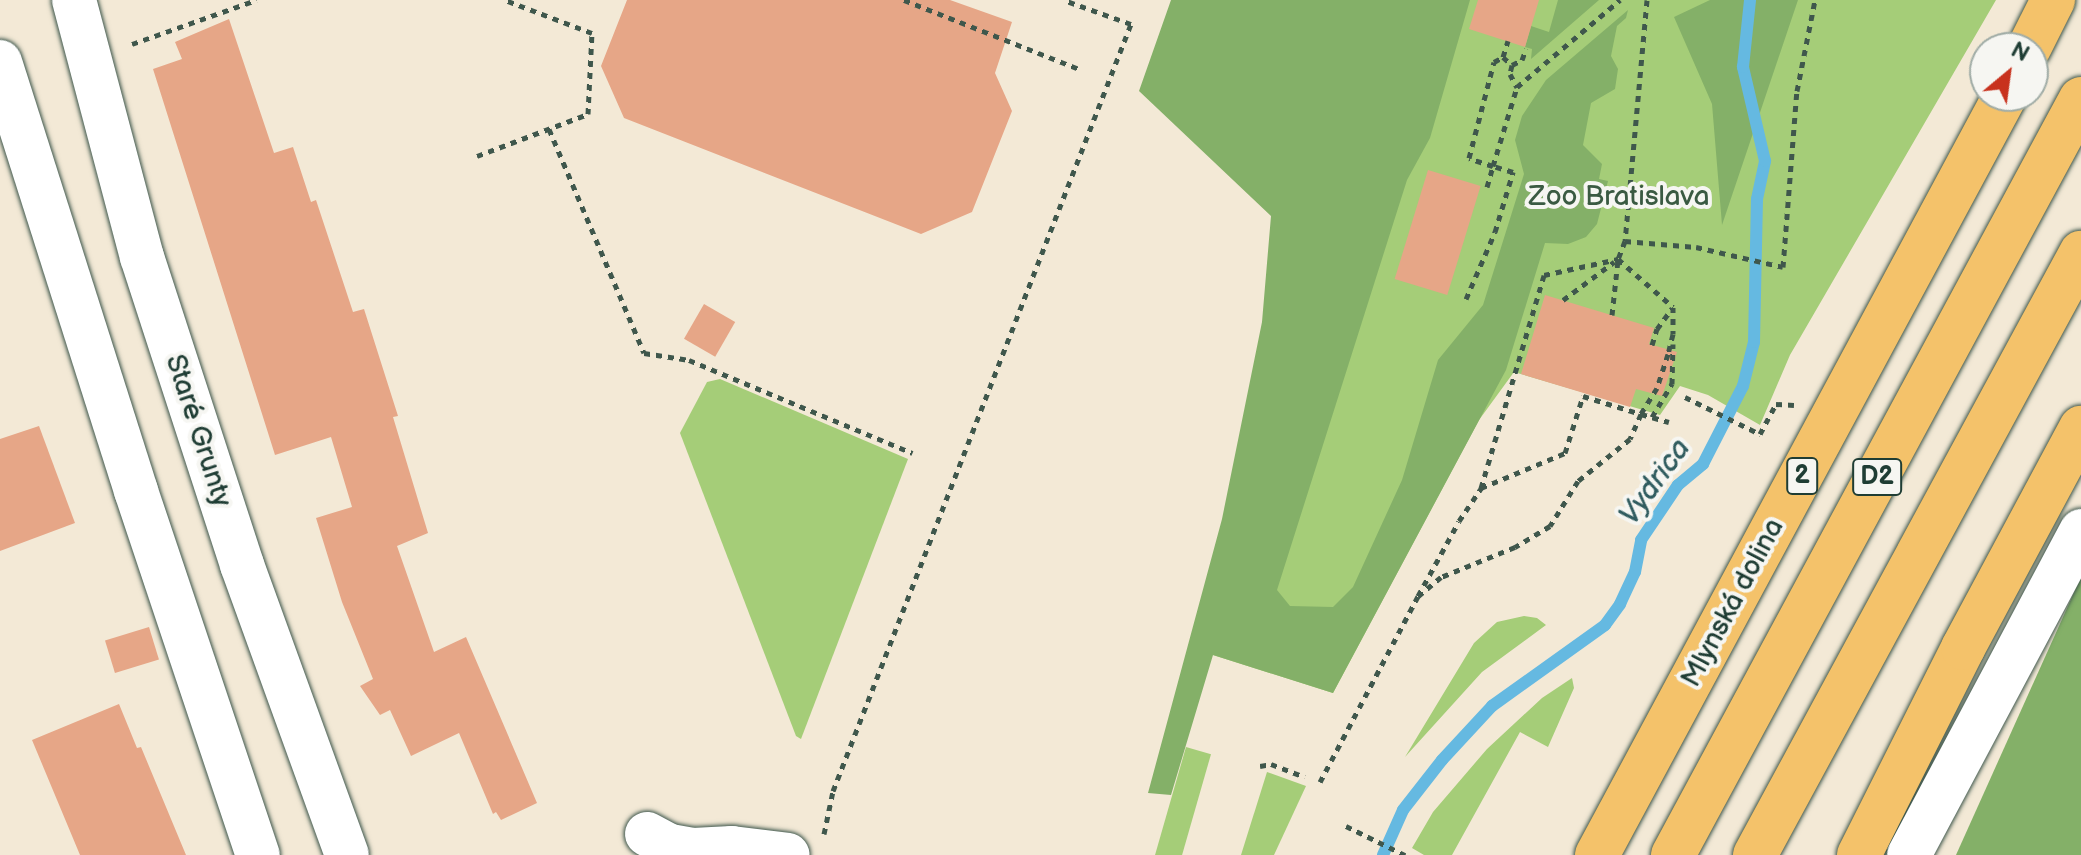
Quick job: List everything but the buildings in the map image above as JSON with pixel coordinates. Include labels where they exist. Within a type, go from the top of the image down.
[{"type":"main road","points":[[2037,32],[2053,0]]},
{"type":"main road","name":"D2","points":[[1673,855],[2081,99]]},
{"type":"main road","name":"Mlynská dolina","points":[[1597,855],[1996,112]]},
{"type":"main road","name":"D2","points":[[1755,855],[2081,253]]},
{"type":"main road","points":[[1859,855],[1963,648],[2081,428]]},
{"type":"main road","points":[[1770,855],[1826,725]]},
{"type":"street","name":"Staré Grunty","points":[[74,0],[142,257],[242,565],[347,855]]},
{"type":"street","points":[[0,62],[136,491],[258,855]]},
{"type":"street","points":[[1909,855],[2081,531]]},
{"type":"street","points":[[647,834],[670,846],[693,850],[805,848]]},
{"type":"path","points":[[132,44],[256,0]]},
{"type":"path","points":[[477,156],[588,114],[592,33],[505,0]]},
{"type":"path","points":[[904,0],[1082,70]]},
{"type":"path","points":[[805,848],[833,791],[1131,24],[1064,0]]},
{"type":"path","points":[[1487,187],[1517,87],[1620,0]]},
{"type":"path","points":[[1612,315],[1618,259],[1625,241],[1647,0]]},
{"type":"path","points":[[1625,241],[1696,247],[1783,267],[1797,91],[1815,0]]},
{"type":"path","points":[[1466,299],[1495,232],[1513,172],[1469,158],[1494,62],[1503,57],[1508,41]]},
{"type":"path","points":[[1512,65],[1522,60],[1526,49]]},
{"type":"path","points":[[1503,57],[1512,65]]},
{"type":"path","points":[[1512,65],[1510,74],[1517,87]]},
{"type":"path","points":[[549,129],[644,353],[689,360],[912,453]]},
{"type":"path","points":[[1563,300],[1618,259]]},
{"type":"path","points":[[1618,259],[1673,307],[1672,384],[1652,417]]},
{"type":"path","points":[[1320,782],[1418,596],[1481,488],[1544,275],[1618,259]]},
{"type":"path","points":[[1652,345],[1657,329],[1673,307]]},
{"type":"path","points":[[1418,596],[1441,577],[1515,547],[1550,526],[1578,481],[1630,439],[1657,388],[1673,334]]},
{"type":"path","points":[[1481,488],[1565,453],[1583,396],[1669,422]]},
{"type":"path","points":[[1685,397],[1760,434],[1776,404],[1799,405]]},
{"type":"path","points":[[1260,766],[1271,764],[1305,777]]},
{"type":"path","points":[[1346,826],[1405,855]]},
{"type":"green space","points":[[1171,0],[1470,0],[1430,138],[1407,180],[1277,590],[1290,606],[1333,607],[1353,587],[1402,480],[1438,360],[1483,305],[1524,174],[1515,140],[1522,116],[1546,80],[1628,10],[1626,18],[1617,26],[1611,56],[1618,69],[1615,89],[1591,103],[1583,145],[1602,164],[1599,179],[1608,181],[1597,224],[1586,237],[1568,244],[1545,243],[1506,370],[1333,693],[1213,655],[1171,795],[1148,793],[1222,519],[1262,322],[1271,216],[1139,91]]},
{"type":"green space","name":"Zoo Bratislava","points":[[1415,0],[1996,0],[1977,32],[1969,32],[1969,47],[1790,355],[1760,425],[1708,395],[1680,386],[1660,415],[1514,372],[1479,420],[1333,693],[1213,655]]},
{"type":"green space","points":[[1558,0],[1599,0],[1531,59],[1532,49],[1525,47],[1531,26],[1549,32]]},
{"type":"green space","points":[[1710,0],[1798,0],[1722,225],[1712,104],[1674,17]]},
{"type":"green space","points":[[720,379],[908,459],[801,739],[796,736],[680,433],[707,382]]},
{"type":"green space","points":[[2081,577],[2081,855],[1956,855]]},
{"type":"green space","points":[[1524,616],[1537,618],[1546,625],[1482,672],[1405,757],[1474,643],[1497,622]]},
{"type":"green space","points":[[1572,678],[1574,688],[1548,747],[1520,732],[1452,855],[1424,855],[1412,848],[1433,812],[1487,749],[1542,698]]},
{"type":"green space","points":[[1186,747],[1211,754],[1182,855],[1155,855]]},
{"type":"green space","points":[[1267,772],[1306,786],[1274,855],[1241,855]]},
{"type":"waterway","name":"Vydrica","points":[[1383,855],[1403,810],[1442,760],[1492,706],[1605,625],[1620,604],[1635,572],[1641,540],[1678,485],[1703,464],[1743,386],[1754,342],[1757,199],[1765,161],[1743,67],[1750,0]]}]
